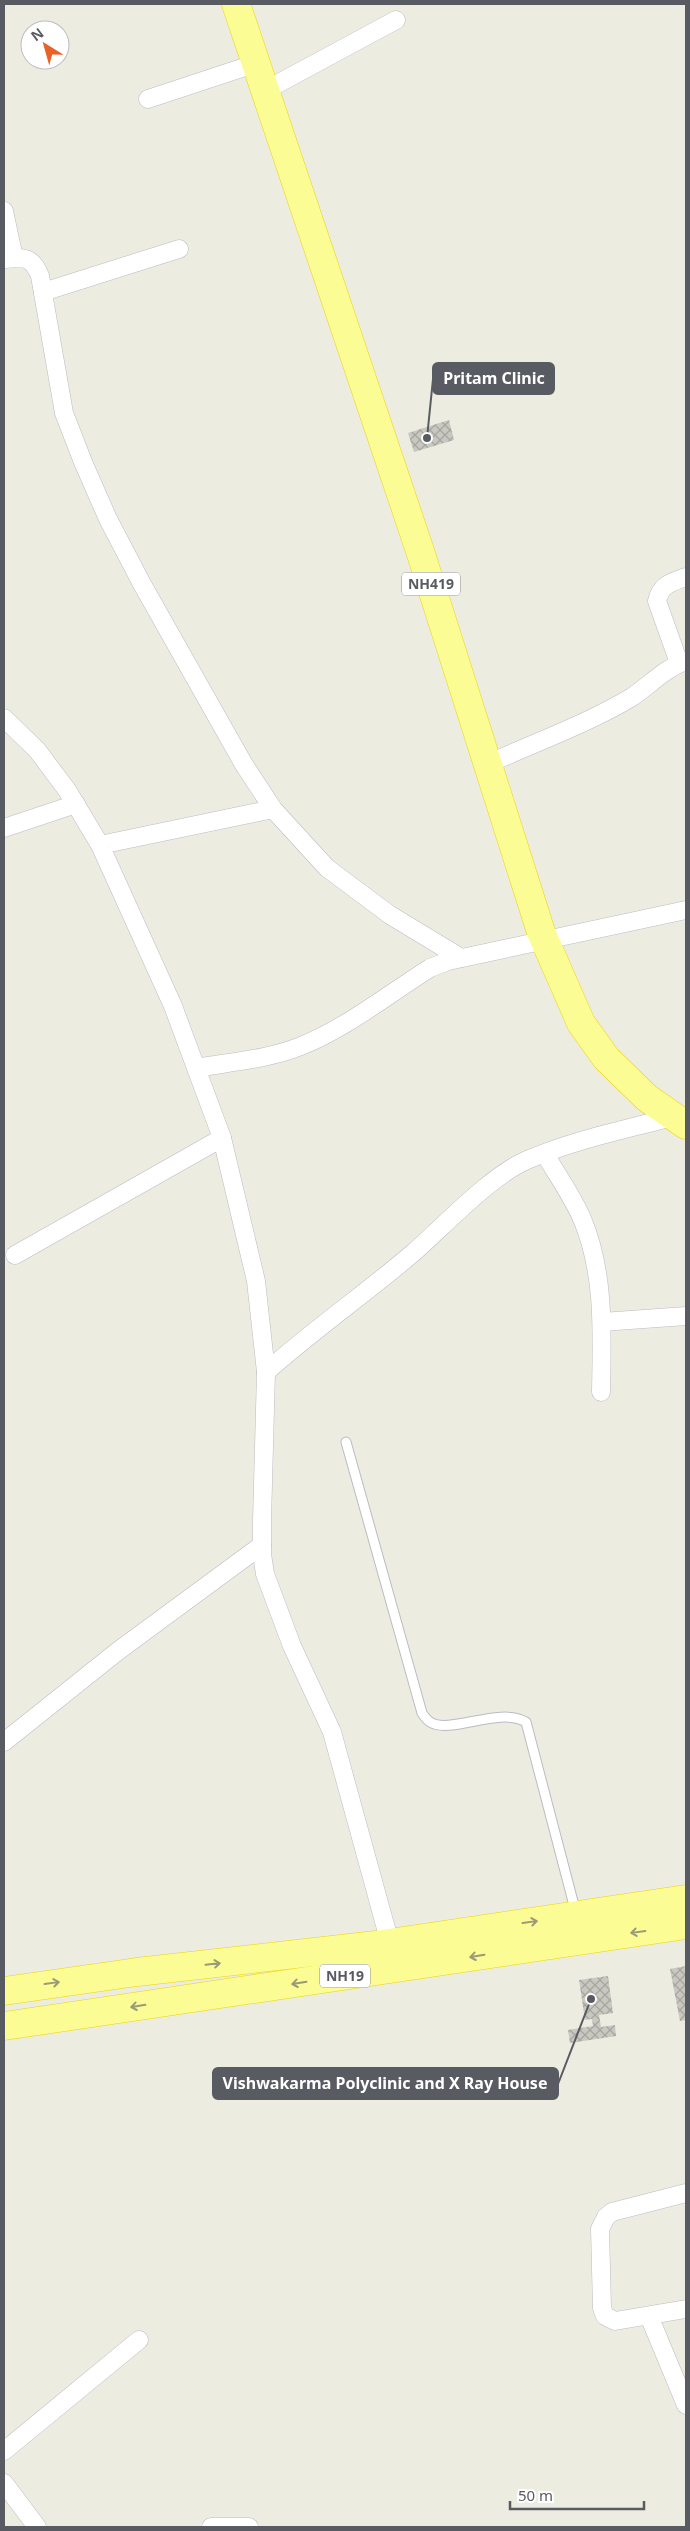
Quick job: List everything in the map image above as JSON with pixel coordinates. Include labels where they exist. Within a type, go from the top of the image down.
[{"type":"highway","name":"NH419","points":[[236,4],[420,551],[544,940],[581,1023],[601,1051],[647,1098],[679,1121]]},
{"type":"highway","name":"NH19","points":[[4,1991],[137,1972],[261,1959],[390,1942],[686,1898]]},
{"type":"highway","name":"NH19","points":[[4,2026],[686,1925]]},
{"type":"street","points":[[266,90],[396,20]]},
{"type":"street","points":[[148,99],[257,64]]},
{"type":"street","points":[[4,211],[9,258],[25,258],[35,264],[42,292],[64,413],[108,519],[142,584],[243,763],[273,809],[327,868],[390,915],[461,958]]},
{"type":"street","points":[[42,292],[179,249]]},
{"type":"street","points":[[488,764],[599,714],[632,696],[683,662],[657,601],[659,590],[666,584],[686,577]]},
{"type":"street","points":[[4,718],[37,750],[76,804],[100,845],[173,1006],[222,1138],[256,1281],[266,1372],[262,1546],[265,1574],[273,1599],[332,1732],[390,1942]]},
{"type":"street","points":[[4,828],[76,804]]},
{"type":"street","points":[[100,845],[273,809]]},
{"type":"street","points":[[196,1068],[277,1053],[301,1046],[328,1033],[430,968],[461,958],[686,910]]},
{"type":"street","points":[[266,1372],[311,1333],[412,1254],[498,1178],[527,1160],[679,1121]]},
{"type":"street","points":[[15,1255],[222,1138]]},
{"type":"street","points":[[545,1154],[582,1218],[590,1240],[598,1273],[602,1322],[601,1392]]},
{"type":"street","points":[[602,1322],[686,1316]]},
{"type":"street","points":[[4,1742],[118,1651],[262,1546]]},
{"type":"street","points":[[686,2193],[612,2212],[606,2217],[600,2229],[602,2308],[606,2316],[615,2321],[686,2309]]},
{"type":"street","points":[[648,2316],[686,2405]]},
{"type":"street","points":[[4,2451],[138,2340]]},
{"type":"street","points":[[4,2483],[37,2527]]},
{"type":"street","points":[[211,2527],[249,2527]]},
{"type":"lane","points":[[346,1442],[422,1713],[430,1722],[442,1725],[507,1716],[526,1722],[576,1915]]},
{"type":"building","points":[[449,420],[454,440],[414,452],[408,433]]},
{"type":"building","points":[[686,1966],[686,2020],[680,2021],[670,1969]]},
{"type":"building","points":[[608,1976],[613,2013],[599,2015],[601,2027],[615,2025],[616,2036],[570,2043],[568,2030],[593,2026],[592,2019],[585,2020],[579,1980]]},
{"type":"place","name":"Pritam Clinic","points":[[427,438]]},
{"type":"place","name":"Vishwakarma Polyclinic and X Ray House","points":[[591,1999]]}]
